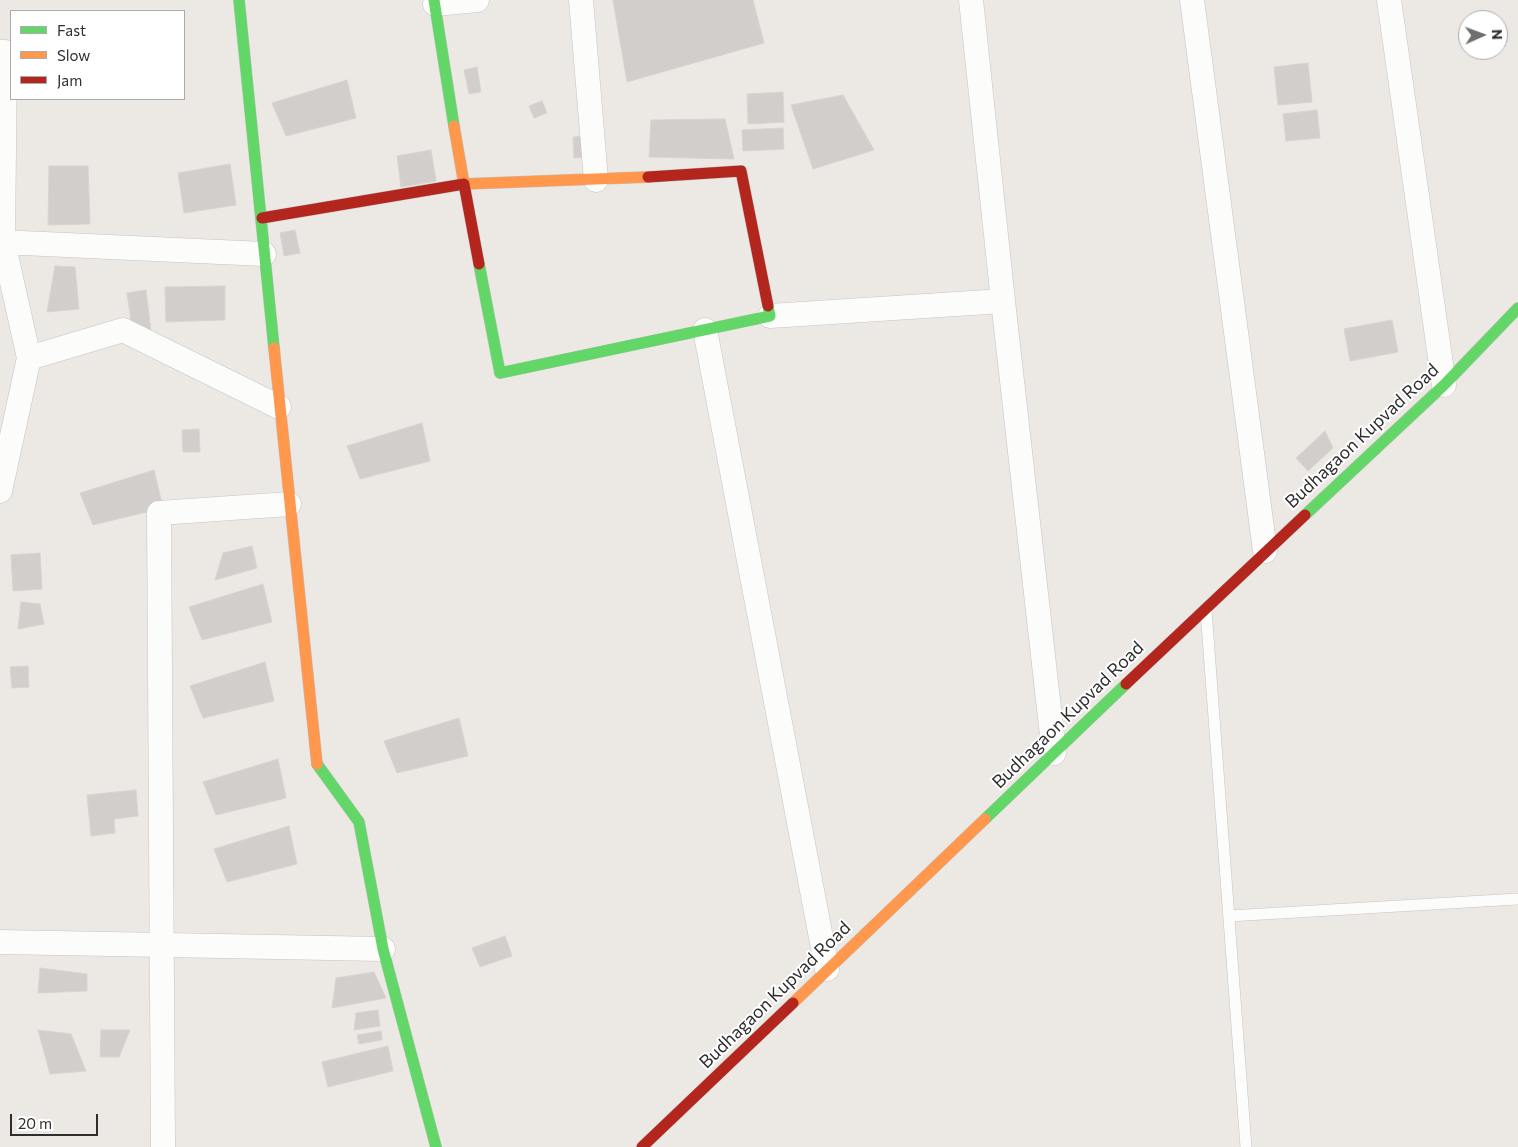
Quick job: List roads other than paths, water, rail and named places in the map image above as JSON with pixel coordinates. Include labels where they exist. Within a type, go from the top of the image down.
[{"type":"street","points":[[238,0],[262,218],[288,504],[318,764],[359,822],[383,949],[436,1147]]},
{"type":"street","points":[[477,0],[434,2],[464,184],[500,373],[770,316],[1003,301]]},
{"type":"street","points":[[581,0],[596,180]]},
{"type":"street","points":[[971,0],[1054,753]]},
{"type":"street","points":[[1192,0],[1265,551]]},
{"type":"street","points":[[1389,0],[1444,385]]},
{"type":"street","points":[[0,52],[5,52],[2,242],[29,358],[0,491]]},
{"type":"street","points":[[262,218],[464,184],[596,180],[741,171],[770,316]]},
{"type":"street","points":[[2,242],[264,254]]},
{"type":"street","name":"Budhagaon Kupvad Road","points":[[642,1147],[1206,607],[1444,385],[1518,308]]},
{"type":"street","points":[[29,358],[123,330],[279,407]]},
{"type":"street","points":[[705,330],[827,969]]},
{"type":"street","points":[[163,1147],[159,513],[288,504]]},
{"type":"street","points":[[0,942],[383,949]]},
{"type":"lane","points":[[1206,607],[1246,1147]]},
{"type":"lane","points":[[1229,916],[1518,899]]}]
